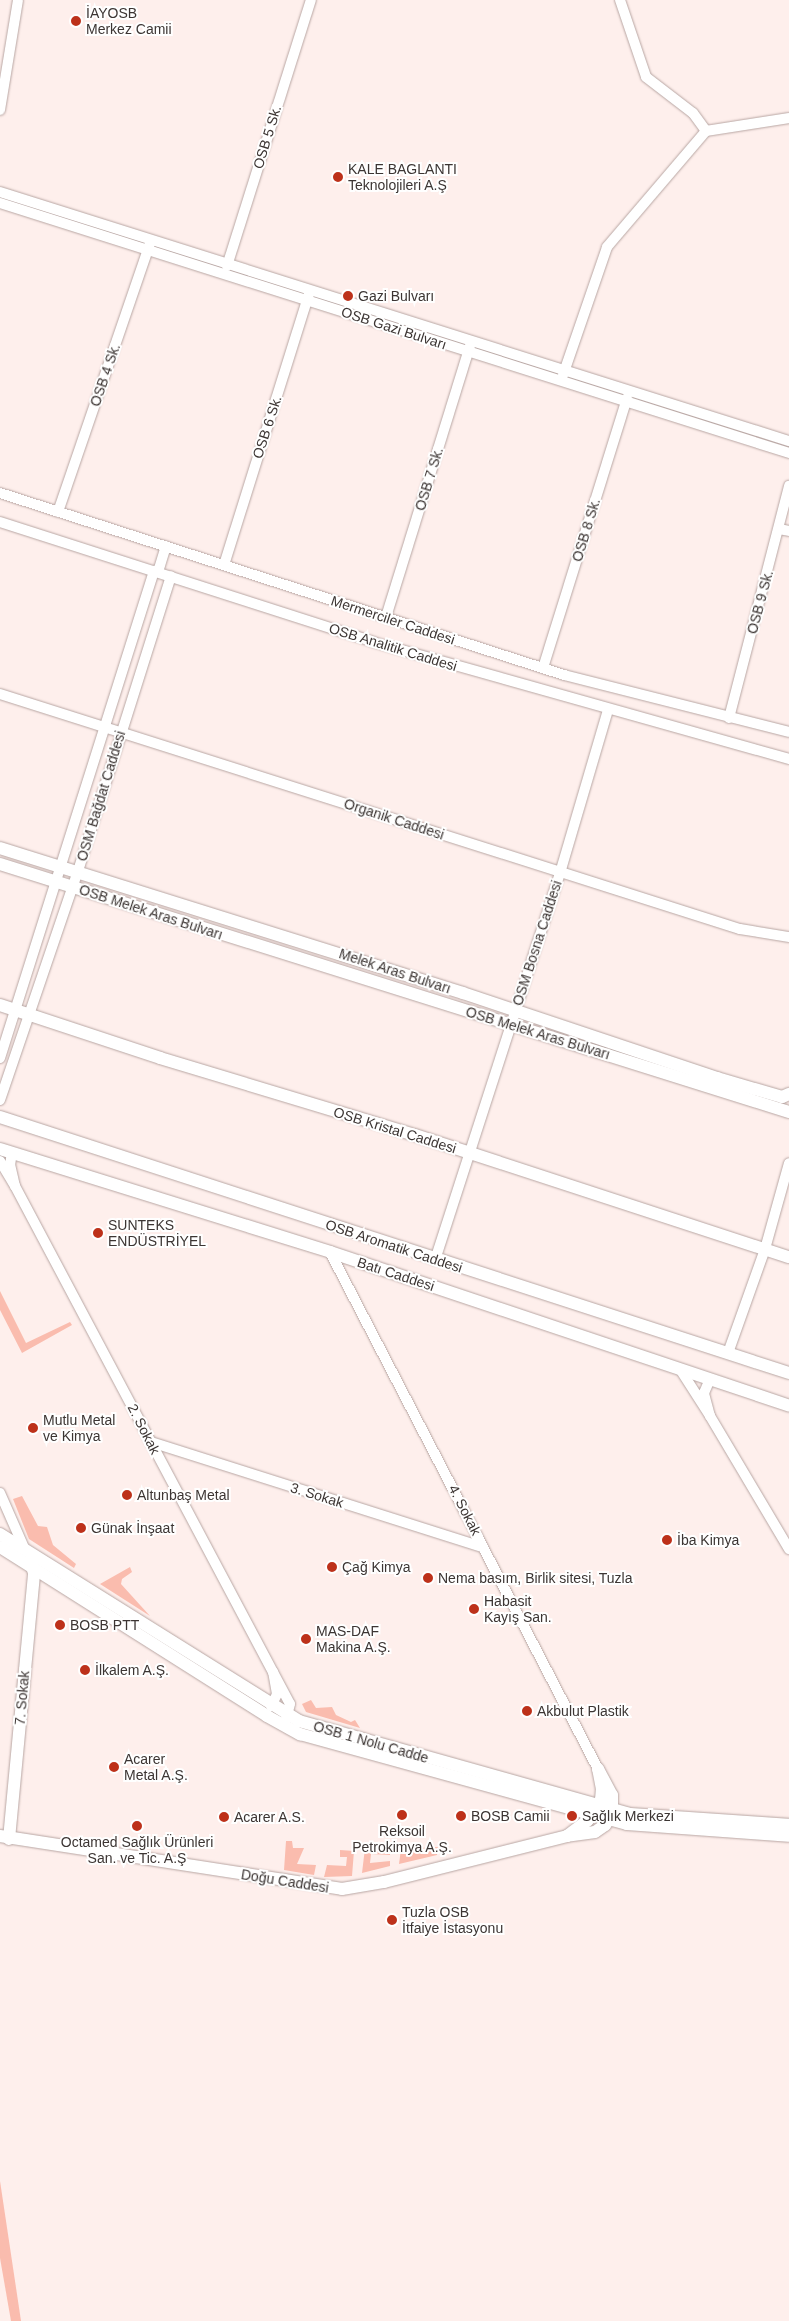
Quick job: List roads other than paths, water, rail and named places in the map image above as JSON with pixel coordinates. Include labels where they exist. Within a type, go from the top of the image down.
[{"type":"street","points":[[0,110],[18,0]]},
{"type":"street","name":"OSB 5 Sk.","points":[[225,273],[310,0]]},
{"type":"street","points":[[620,0],[646,77],[694,113],[706,130]]},
{"type":"street","points":[[561,381],[607,248],[706,130],[789,118]]},
{"type":"street","name":"OSB Gazi Bulvarı","points":[[0,192],[228,262],[629,392],[789,441]]},
{"type":"street","name":"OSB Gazi Bulvarı","points":[[0,203],[225,273],[626,403],[789,453]]},
{"type":"street","name":"OSB 4 Sk.","points":[[58,512],[151,238]]},
{"type":"street","name":"OSB 6 Sk.","points":[[224,565],[311,290]]},
{"type":"street","name":"OSB 7 Sk.","points":[[386,617],[472,341]]},
{"type":"street","name":"OSB 8 Sk.","points":[[543,668],[629,392]]},
{"type":"street","name":"OSB 9 Sk.","points":[[729,718],[784,530],[789,486]]},
{"type":"street","name":"Mermerciler Caddesi","points":[[0,493],[543,668],[729,718],[789,732]]},
{"type":"street","name":"OSB Analitik Caddesi","points":[[0,522],[373,642],[608,710],[789,759]]},
{"type":"street","name":"OSM Bağdat Caddesi","points":[[0,1100],[62,867],[103,727],[166,546]]},
{"type":"street","name":"OSM Bağdat Caddesi","points":[[0,1058],[22,1013],[73,887],[171,576]]},
{"type":"street","name":"Organik Caddesi","points":[[0,694],[560,873],[749,931],[789,937]]},
{"type":"street","name":"OSM Bosna Caddesi","points":[[435,1260],[560,873],[608,710]]},
{"type":"street","name":"Melek Aras Bulvarı","points":[[0,848],[516,1010],[718,1078],[782,1097],[789,1094]]},
{"type":"street","name":"OSB Melek Aras Bulvarı","points":[[0,864],[789,1112]]},
{"type":"street","name":"OSB Kristal Caddesi","points":[[0,1005],[470,1153],[789,1257]]},
{"type":"street","name":"OSB Aromatik Caddesi","points":[[0,1117],[435,1260],[789,1373]]},
{"type":"street","name":"2. Sokak","points":[[6,1151],[15,1186]]},
{"type":"street","name":"Batı Caddesi","points":[[6,1151],[330,1252],[789,1406]]},
{"type":"street","name":"2. Sokak","points":[[0,1161],[290,1704],[284,1720]]},
{"type":"street","points":[[728,1353],[765,1250],[789,1163]]},
{"type":"street","name":"4. Sokak","points":[[330,1252],[598,1769]]},
{"type":"street","points":[[680,1369],[789,1549]]},
{"type":"street","points":[[710,1379],[704,1393],[710,1416]]},
{"type":"street","name":"3. Sokak","points":[[151,1442],[483,1547]]},
{"type":"street","points":[[0,1493],[29,1559]]},
{"type":"street","points":[[1,1539],[10,1516]]},
{"type":"street","name":"OSB 1 Nolu Cadde","points":[[1,1539],[29,1559],[284,1720],[325,1741],[595,1810],[654,1828],[789,1836]]},
{"type":"street","name":"OSB 1 Nolu Cadde","points":[[1,1539],[29,1559],[271,1706],[284,1720]]},
{"type":"street","name":"7. Sokak","points":[[4,1837],[29,1559]]},
{"type":"street","name":"2. Sokak","points":[[271,1706],[277,1694],[272,1672]]},
{"type":"street","points":[[595,1810],[602,1789],[598,1769]]},
{"type":"street","points":[[598,1769],[609,1789],[611,1815]]},
{"type":"street","name":"Doğu Caddesi","points":[[567,1836],[595,1810]]},
{"type":"street","name":"OSB 1 Nolu Cadde","points":[[611,1815],[789,1825]]},
{"type":"street","name":"Doğu Caddesi","points":[[4,1837],[342,1889],[384,1882],[567,1836],[595,1832],[611,1815]]},
{"type":"place","name":"İAYOSB Merkez Camii","points":[[76,21]]},
{"type":"place","name":"KALE BAGLANTI Teknolojileri A.Ş","points":[[338,177]]},
{"type":"place","name":"Gazi Bulvarı","points":[[348,296]]},
{"type":"place","name":"SUNTEKS ENDÜSTRİYEL","points":[[98,1233]]},
{"type":"place","name":"Mutlu Metal ve Kimya","points":[[33,1428]]},
{"type":"place","name":"Altunbaş Metal","points":[[127,1495]]},
{"type":"place","name":"Günak İnşaat","points":[[81,1528]]},
{"type":"place","name":"İba Kimya","points":[[667,1540]]},
{"type":"place","name":"Çağ Kimya","points":[[332,1567]]},
{"type":"place","name":"Nema basım, Birlik sitesi, Tuzla","points":[[428,1578]]},
{"type":"place","name":"Habasit Kayış San.","points":[[474,1609]]},
{"type":"place","name":"BOSB PTT","points":[[60,1625]]},
{"type":"place","name":"MAS-DAF Makina A.Ş.","points":[[306,1639]]},
{"type":"place","name":"İlkalem A.Ş.","points":[[85,1670]]},
{"type":"place","name":"Akbulut Plastik","points":[[527,1711]]},
{"type":"place","name":"Acarer Metal A.Ş.","points":[[114,1767]]},
{"type":"place","name":"Reksoil Petrokimya A.Ş.","points":[[402,1815]]},
{"type":"place","name":"BOSB Camii","points":[[461,1816]]},
{"type":"place","name":"Sağlık Merkezi","points":[[572,1816]]},
{"type":"place","name":"Acarer A.S.","points":[[224,1817]]},
{"type":"place","name":"Octamed Sağlık Ürünleri San. ve Tic. A.Ş","points":[[137,1826]]},
{"type":"place","name":"Tuzla OSB İtfaiye İstasyonu","points":[[392,1920]]}]
